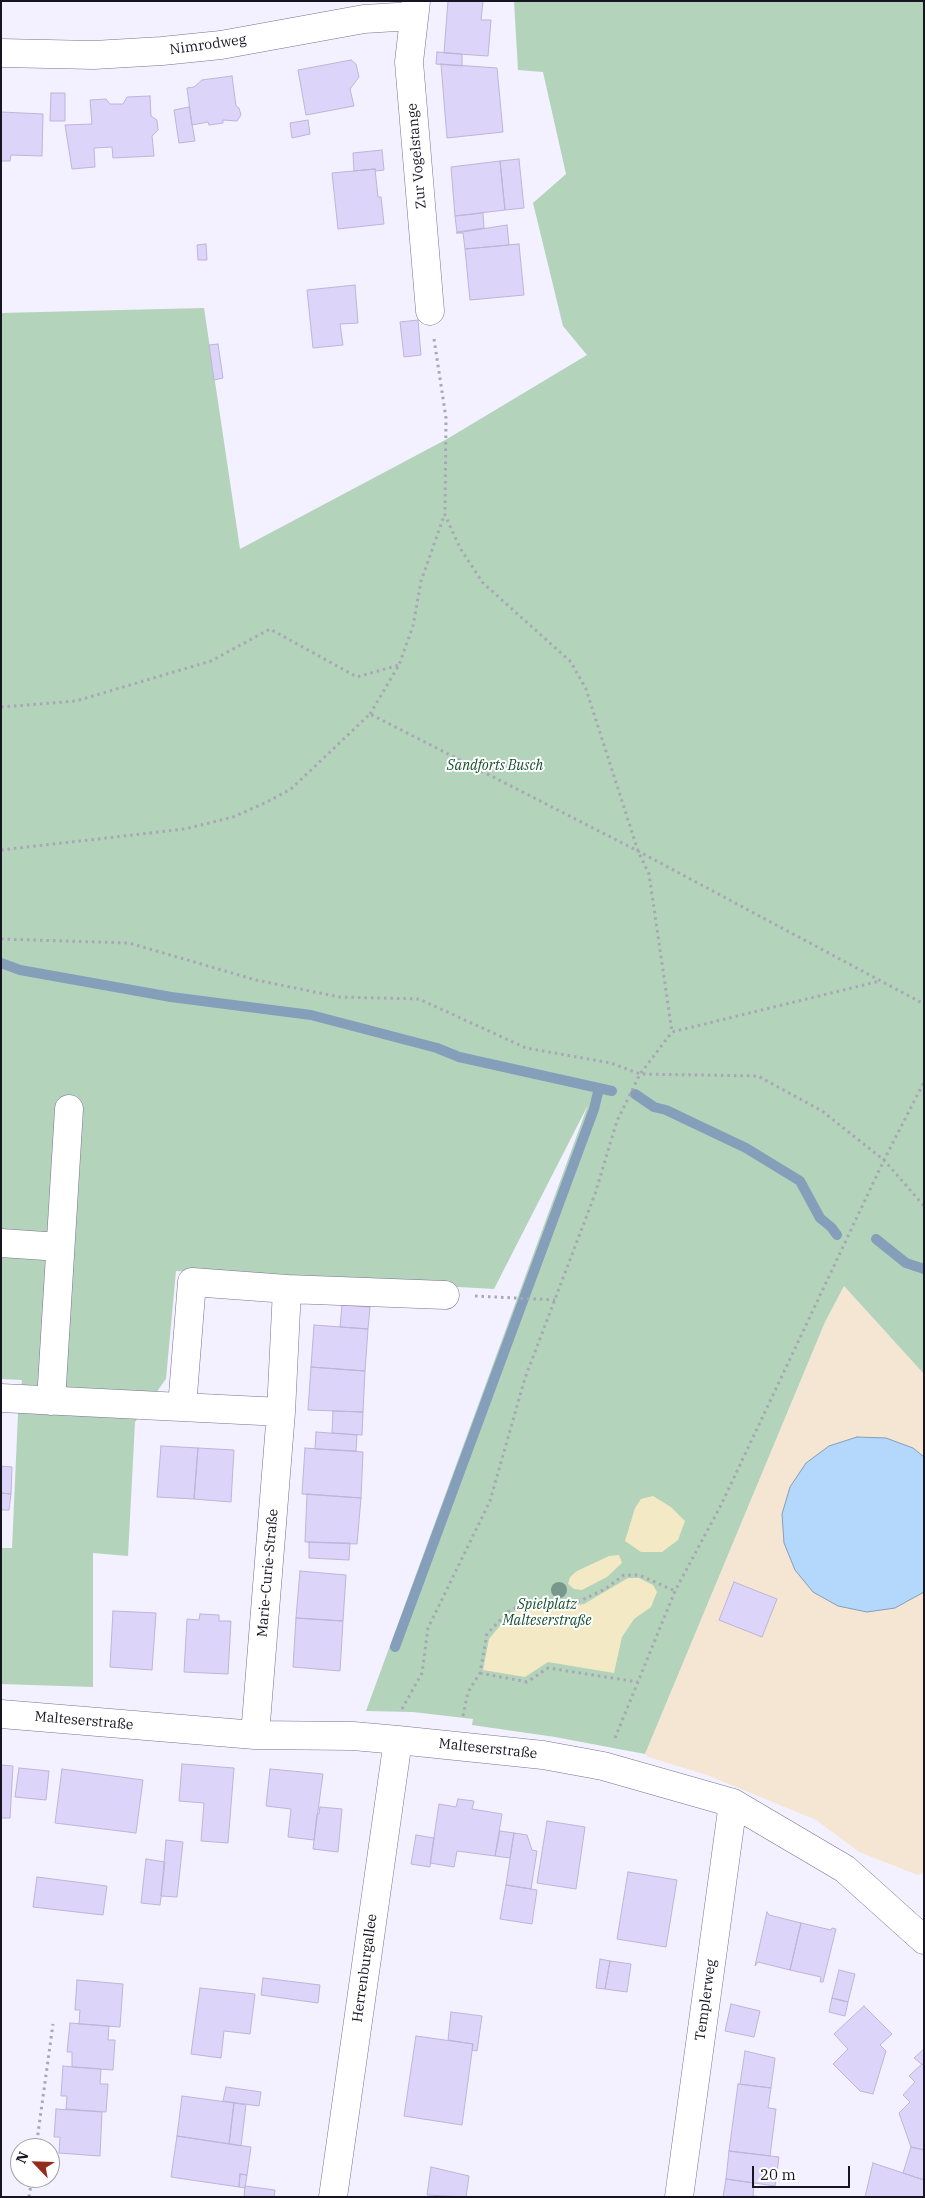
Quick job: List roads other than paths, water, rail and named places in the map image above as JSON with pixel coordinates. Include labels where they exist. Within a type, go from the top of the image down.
[{"type":"street","name":"Nimrodweg","points":[[1,53],[94,55],[221,45],[414,9]]},
{"type":"street","name":"Zur Vogelstange","points":[[414,9],[409,62],[430,311]]},
{"type":"street","points":[[51,1400],[69,1109]]},
{"type":"street","points":[[1,1243],[60,1247]]},
{"type":"street","points":[[182,1407],[192,1282],[445,1295]]},
{"type":"street","name":"Marie-Curie-Straße","points":[[255,1734],[281,1412],[287,1288]]},
{"type":"street","points":[[1,1398],[281,1412]]},
{"type":"street","name":"Malteserstraße","points":[[1,1714],[255,1734],[354,1736],[543,1755],[603,1766],[733,1803],[845,1869],[924,1940]]},
{"type":"street","name":"Herrenburgallee","points":[[333,2197],[398,1740]]},
{"type":"street","name":"Templerweg","points":[[679,2197],[733,1803]]},
{"type":"water","points":[[857,1437],[886,1438],[913,1448],[924,1457],[924,1592],[895,1608],[867,1612],[838,1606],[813,1592],[795,1570],[784,1543],[782,1514],[790,1487],[806,1463],[829,1446]]},
{"type":"waterway","points":[[1,963],[20,970],[171,997],[311,1015],[437,1048],[459,1057],[612,1091]]},
{"type":"waterway","points":[[395,1647],[594,1109],[599,1088]]},
{"type":"waterway","points":[[635,1094],[654,1107],[666,1110],[746,1148],[800,1181],[820,1218],[837,1235]]},
{"type":"waterway","points":[[876,1239],[906,1263],[924,1269]]},
{"type":"park label","name":"Sandforts Busch","points":[[495,766]]},
{"type":"park label","name":"Spielplatz Malteserstraße","points":[[547,1614]]}]
